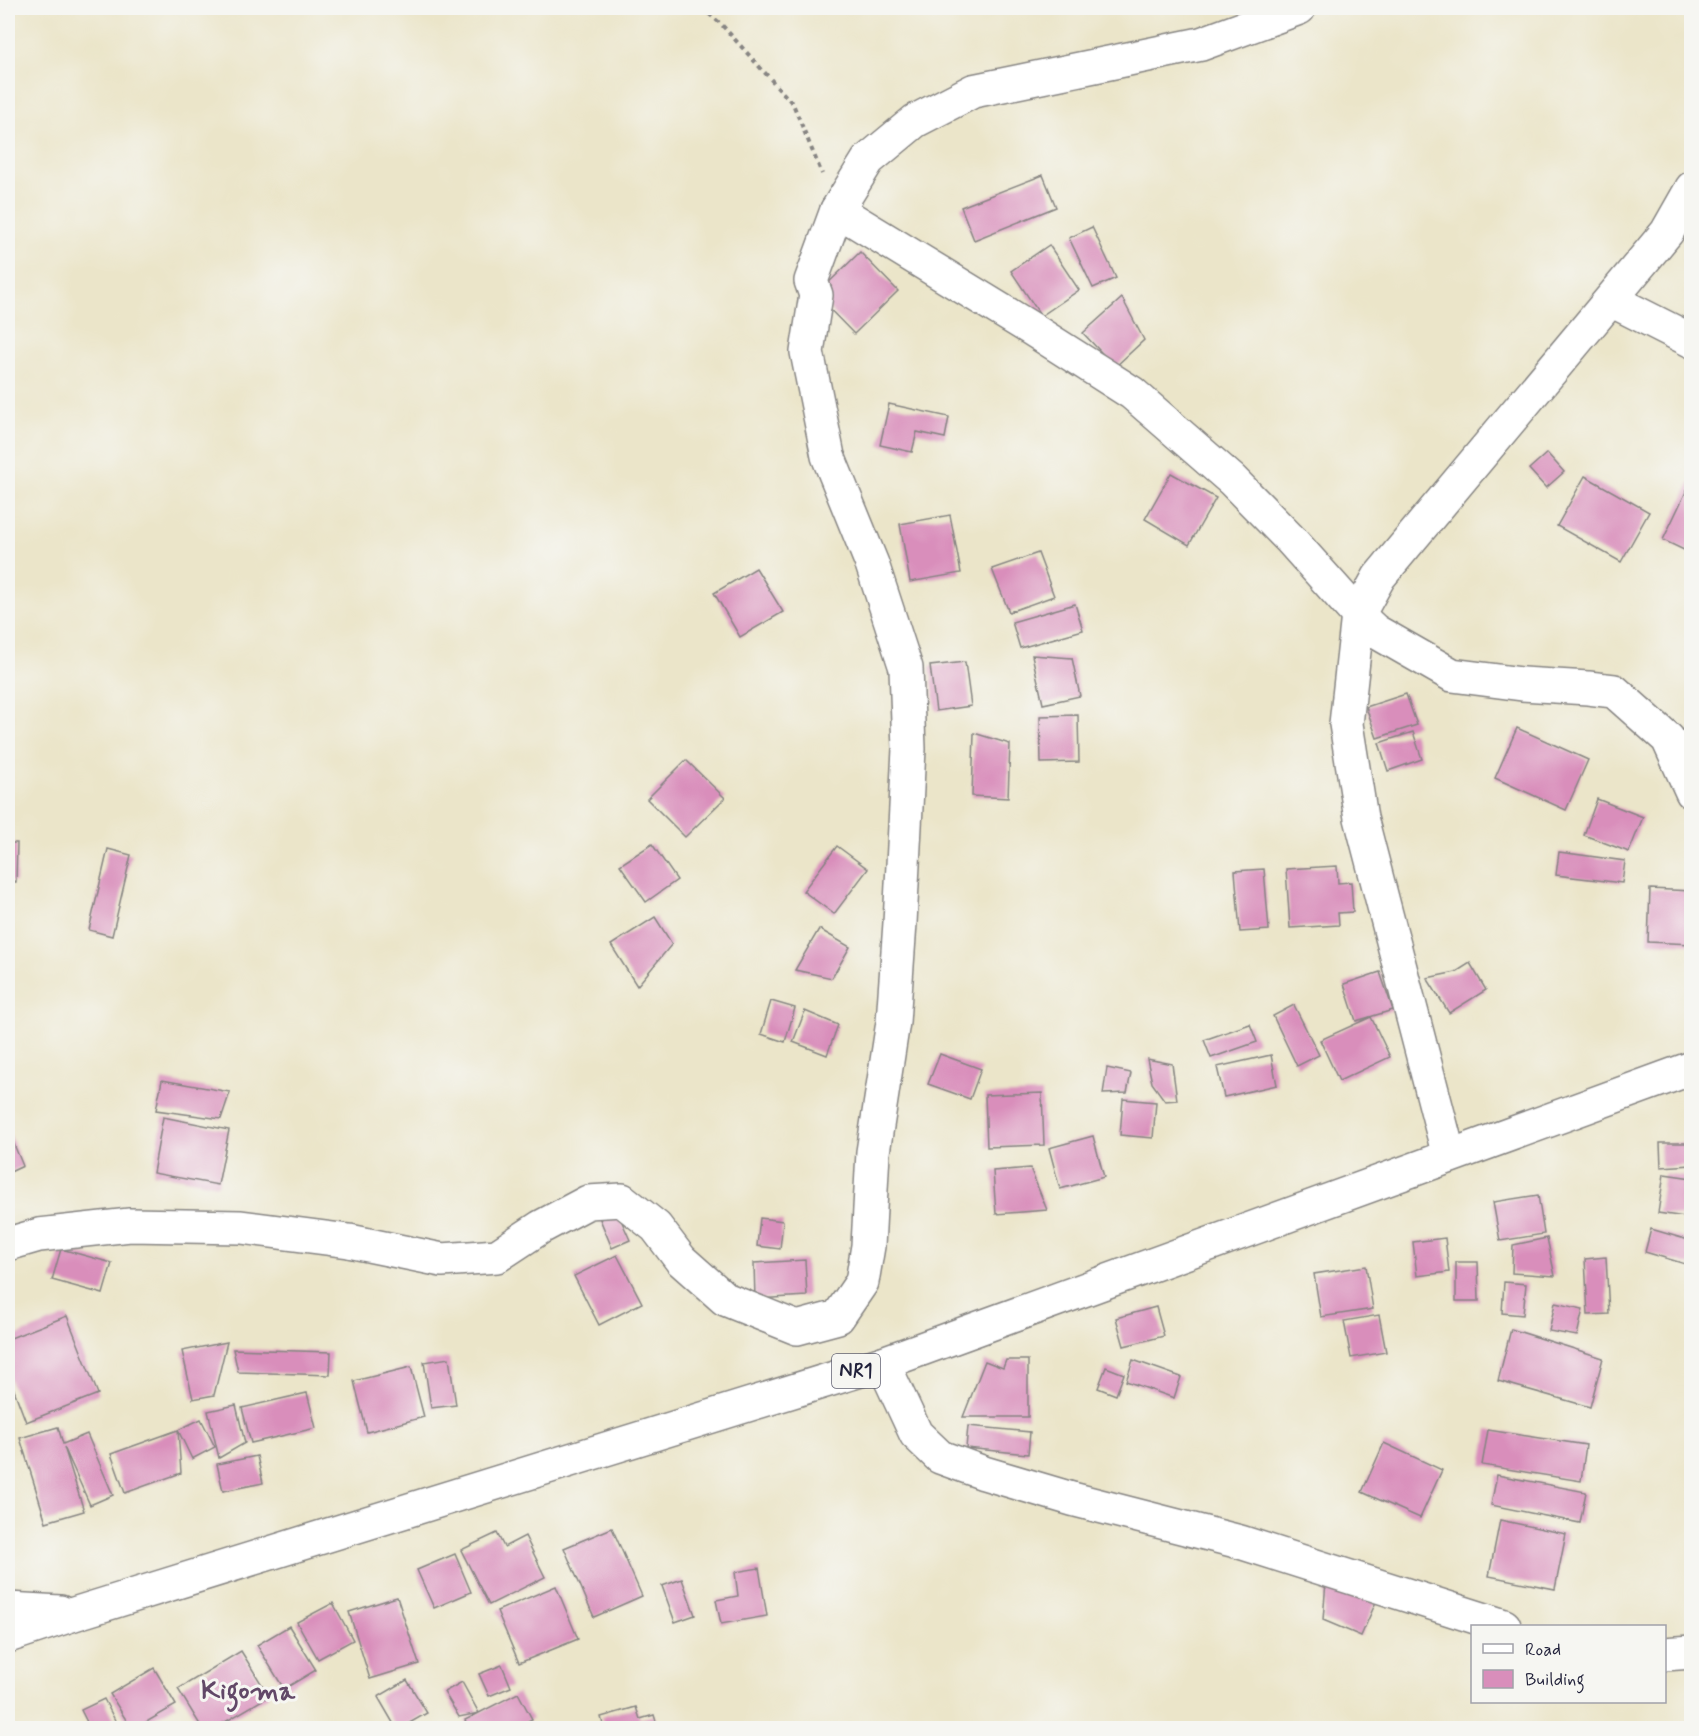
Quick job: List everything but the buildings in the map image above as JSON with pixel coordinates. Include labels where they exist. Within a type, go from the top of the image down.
[{"type":"main road","points":[[8,1244],[39,1235],[130,1225],[241,1227],[349,1241],[442,1260],[497,1256],[541,1227],[588,1202],[622,1200],[656,1227],[681,1260],[725,1299],[797,1328],[838,1317],[862,1282],[868,1246],[873,1152],[893,1022],[909,749],[906,668],[872,564],[828,456],[807,352],[816,295],[811,281],[837,210],[868,160],[915,121],[973,91],[1201,44],[1299,8]]},
{"type":"main road","points":[[1449,1156],[1361,818],[1346,724],[1358,615],[1379,577],[1667,232],[1692,188]]},
{"type":"main road","points":[[837,210],[1132,393],[1232,480],[1291,540],[1375,632],[1452,675],[1614,692],[1668,739],[1692,792]]},
{"type":"main road","points":[[1611,300],[1692,341]]},
{"type":"main road","name":"NR1","points":[[8,1636],[883,1363],[1692,1068]]},
{"type":"main road","points":[[883,1363],[916,1434],[940,1457],[984,1473],[1072,1499],[1240,1542],[1501,1625]]},
{"type":"main road","points":[[8,1609],[77,1613]]},
{"type":"main road","points":[[1666,1654],[1692,1652]]},
{"type":"path","points":[[702,8],[721,24],[793,104],[837,210]]},
{"type":"district","name":"Kigoma","points":[[248,1691]]}]
